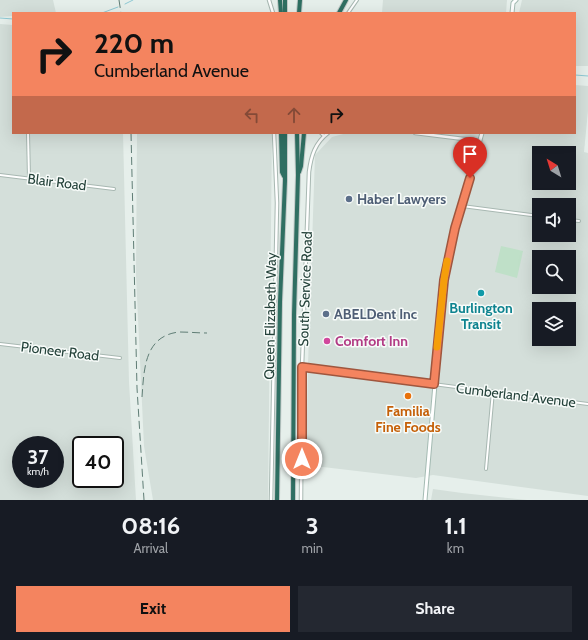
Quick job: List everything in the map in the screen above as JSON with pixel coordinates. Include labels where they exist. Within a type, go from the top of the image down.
[{"type":"highway","points":[[280,0],[280,12]]},
{"type":"highway","points":[[285,0],[285,12]]},
{"type":"highway","points":[[299,12],[300,0]]},
{"type":"highway","points":[[340,12],[346,0]]},
{"type":"highway","points":[[281,134],[282,172],[285,181]]},
{"type":"highway","name":"Queen Elizabeth Way","points":[[277,500],[280,302],[285,181],[285,134]]},
{"type":"highway","name":"Queen Elizabeth Way","points":[[293,500],[294,315],[298,175],[297,134]]},
{"type":"highway","points":[[298,175],[301,166],[304,134]]},
{"type":"main road","points":[[512,12],[513,2],[516,0]]},
{"type":"main road","points":[[425,500],[444,280],[455,228],[482,134]]},
{"type":"street","points":[[269,0],[273,12]]},
{"type":"street","points":[[349,12],[357,0]]},
{"type":"street","points":[[28,134],[29,178]]},
{"type":"street","points":[[272,500],[277,203],[274,134]]},
{"type":"street","name":"South Service Road","points":[[301,500],[302,367],[309,172],[313,151],[327,134]]},
{"type":"street","points":[[424,134],[480,140]]},
{"type":"street","name":"Blair Road","points":[[0,174],[114,189]]},
{"type":"street","points":[[462,206],[532,215]]},
{"type":"street","name":"Pioneer Road","points":[[0,344],[120,358]]},
{"type":"street","name":"Cumberland Avenue","points":[[302,367],[588,404]]},
{"type":"street","points":[[486,469],[493,391]]},
{"type":"shaded area","points":[[0,0],[53,0],[56,12],[12,12],[12,16],[0,17]]},
{"type":"shaded area","points":[[383,0],[507,0],[506,12],[382,12]]},
{"type":"shaded area","points":[[522,0],[588,0],[588,66],[576,66],[576,12],[519,12]]},
{"type":"shaded area","points":[[0,24],[12,25],[12,134],[123,134],[129,382],[136,500],[0,500]]},
{"type":"shaded area","points":[[576,85],[588,86],[588,111],[584,152],[588,153],[588,496],[433,475],[416,478],[306,465],[315,155],[332,137],[343,134],[576,134]]},
{"type":"shaded area","points":[[137,134],[272,134],[268,500],[153,500],[144,446],[136,275]]},
{"type":"shaded area","points":[[433,489],[462,493],[527,500],[431,500]]},
{"type":"green space","points":[[501,246],[523,251],[517,278],[495,272]]},
{"type":"waterway","points":[[125,4],[133,0]]},
{"type":"waterway","points":[[105,12],[118,7]]},
{"type":"waterway","points":[[0,18],[12,19]]},
{"type":"waterway","points":[[576,75],[588,76]]},
{"type":"railway","points":[[119,0],[121,12]]},
{"type":"railway","points":[[131,134],[137,388],[144,500]]},
{"type":"railway","points":[[142,397],[145,366],[152,347],[159,340],[167,335],[179,332],[207,333]]},
{"type":"slow traffic","points":[[437,347],[447,261]]},
{"type":"place","name":"Haber Lawyers","points":[[349,199]]},
{"type":"place","name":"Burlington Transit","points":[[481,293]]},
{"type":"place","name":"ABELDent Inc","points":[[326,314]]},
{"type":"place","name":"Comfort Inn","points":[[327,341]]},
{"type":"place","name":"Familia Fine Foods","points":[[408,396]]},
{"type":"route","points":[[302,459],[302,367],[434,384],[444,280],[455,228],[470,178]]}]
